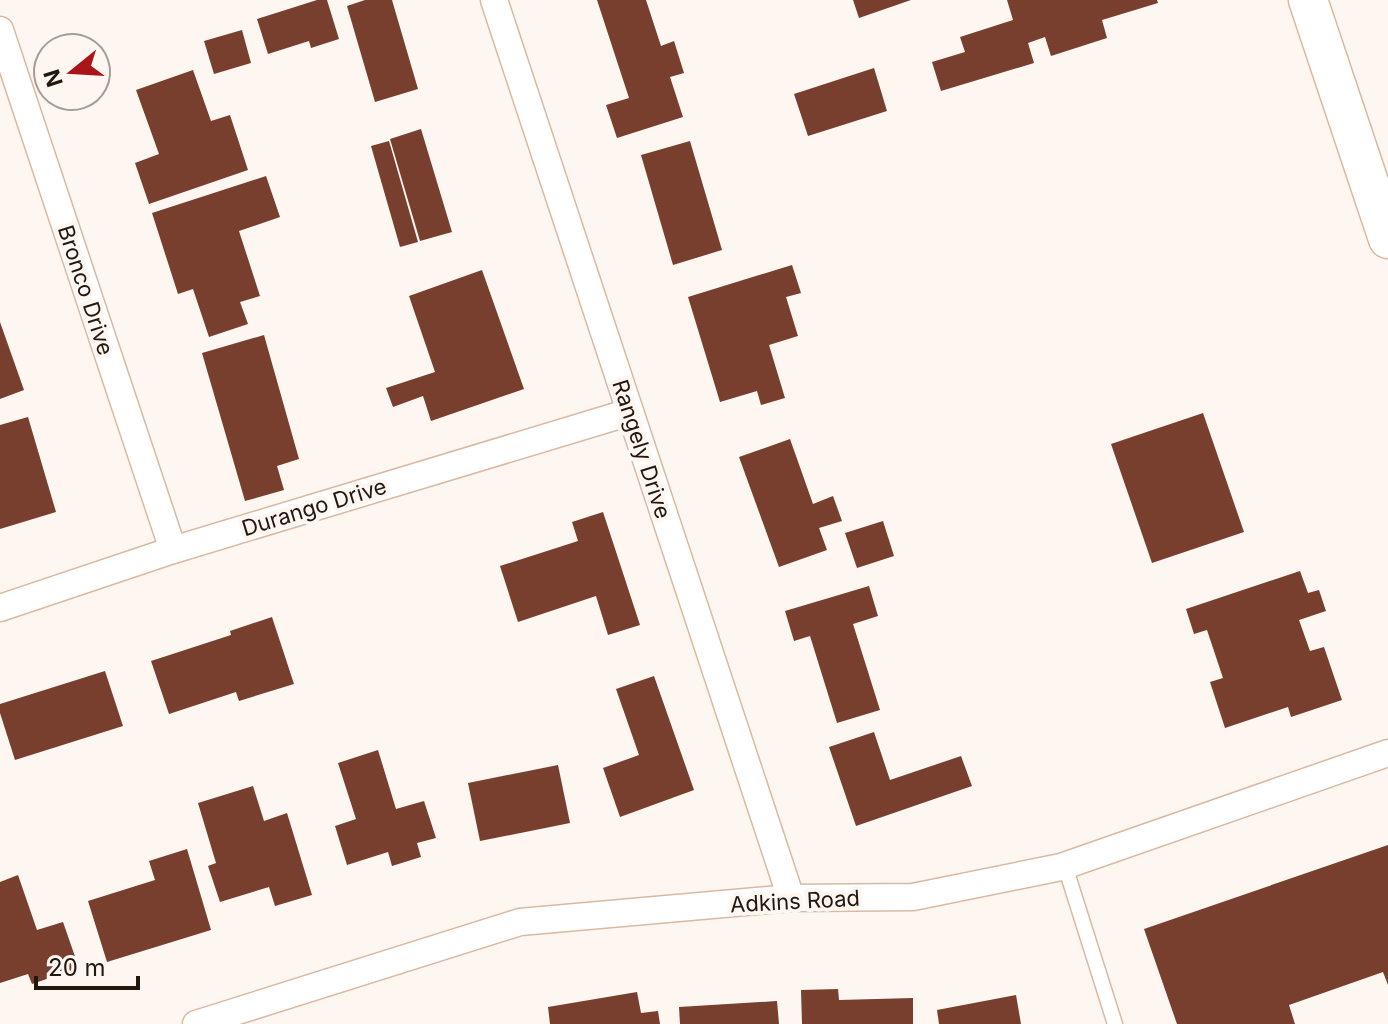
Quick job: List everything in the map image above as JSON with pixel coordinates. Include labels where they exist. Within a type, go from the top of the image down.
[{"type":"main road","points":[[1308,0],[1388,239]]},
{"type":"street","name":"Rangely Drive","points":[[494,0],[791,898]]},
{"type":"street","name":"Bronco Drive","points":[[0,30],[173,550]]},
{"type":"street","name":"Durango Drive","points":[[0,608],[173,550],[630,412]]},
{"type":"street","name":"Adkins Road","points":[[196,1024],[520,922],[791,898],[913,897],[1065,866],[1388,753]]},
{"type":"lane","points":[[1065,866],[1115,1024]]},
{"type":"building","points":[[317,0],[327,0],[339,39],[311,48],[309,41],[268,54],[257,19]]},
{"type":"building","points":[[365,0],[392,0],[418,89],[375,102],[347,6]]},
{"type":"building","points":[[597,0],[646,0],[661,46],[674,41],[684,73],[670,77],[683,117],[617,138],[606,105],[629,98]]},
{"type":"building","points":[[853,0],[911,0],[859,18]]},
{"type":"building","points":[[1007,0],[1157,0],[1158,3],[1102,20],[1107,38],[1051,56],[1045,37],[1028,43],[1034,63],[941,91],[932,62],[965,52],[960,37],[1013,20]]},
{"type":"building","points":[[242,30],[251,63],[214,74],[204,41]]},
{"type":"building","points":[[874,68],[887,111],[808,136],[794,94]]},
{"type":"building","points":[[193,70],[211,121],[230,115],[248,170],[149,204],[135,163],[159,154],[136,90]]},
{"type":"building","points":[[421,129],[452,232],[420,241],[390,139]]},
{"type":"building","points":[[389,141],[418,242],[400,247],[371,146]]},
{"type":"building","points":[[690,141],[722,250],[673,265],[641,155]]},
{"type":"building","points":[[266,176],[280,217],[239,231],[260,296],[240,302],[248,324],[209,337],[193,289],[178,294],[152,213]]},
{"type":"building","points":[[792,265],[801,293],[786,297],[798,336],[769,345],[785,398],[761,405],[757,391],[720,402],[688,297]]},
{"type":"building","points":[[482,270],[524,389],[431,421],[423,396],[393,407],[386,388],[435,372],[409,296]]},
{"type":"building","points":[[0,322],[24,390],[0,399]]},
{"type":"building","points":[[264,335],[299,459],[277,466],[284,490],[245,501],[202,353]]},
{"type":"building","points":[[1203,413],[1244,532],[1152,563],[1111,444]]},
{"type":"building","points":[[28,417],[56,512],[0,529],[0,425]]},
{"type":"building","points":[[790,439],[813,504],[833,496],[842,521],[819,528],[827,550],[779,567],[739,457]]},
{"type":"building","points":[[603,512],[640,625],[608,635],[596,596],[518,622],[500,566],[578,541],[572,522]]},
{"type":"building","points":[[883,521],[894,556],[857,568],[845,533]]},
{"type":"building","points":[[1300,571],[1308,593],[1319,590],[1326,611],[1299,620],[1310,651],[1324,647],[1342,700],[1291,717],[1288,707],[1225,728],[1210,682],[1223,678],[1207,630],[1194,634],[1186,609]]},
{"type":"building","points":[[869,586],[878,616],[853,624],[880,710],[837,723],[810,636],[794,641],[785,611]]},
{"type":"building","points":[[272,617],[294,684],[239,701],[236,692],[169,714],[151,661],[231,635],[230,631]]},
{"type":"building","points":[[105,671],[123,726],[15,760],[0,704]]},
{"type":"building","points":[[654,676],[694,790],[620,817],[603,768],[639,755],[616,689]]},
{"type":"building","points":[[874,732],[890,780],[961,756],[972,786],[856,826],[829,747]]},
{"type":"building","points":[[378,750],[396,809],[424,801],[436,838],[417,843],[421,857],[392,866],[388,852],[347,865],[335,826],[356,819],[338,763]]},
{"type":"building","points":[[558,765],[570,823],[480,841],[468,783]]},
{"type":"building","points":[[253,786],[264,821],[287,813],[312,895],[275,906],[269,887],[220,902],[208,866],[216,863],[198,803]]},
{"type":"building","points":[[1388,845],[1388,985],[1383,972],[1289,1005],[1295,1024],[1177,1024],[1144,929]]},
{"type":"building","points":[[187,849],[211,930],[107,962],[88,901],[155,880],[149,861]]},
{"type":"building","points":[[18,875],[37,930],[63,922],[79,968],[32,984],[28,974],[0,983],[0,882]]},
{"type":"building","points":[[838,989],[839,1000],[913,998],[913,1024],[802,1024],[801,990]]},
{"type":"building","points":[[637,992],[641,1013],[658,1011],[660,1024],[550,1024],[548,1007]]},
{"type":"building","points":[[1016,995],[1021,1024],[939,1024],[937,1010]]},
{"type":"building","points":[[777,1001],[779,1024],[680,1024],[679,1007]]}]
